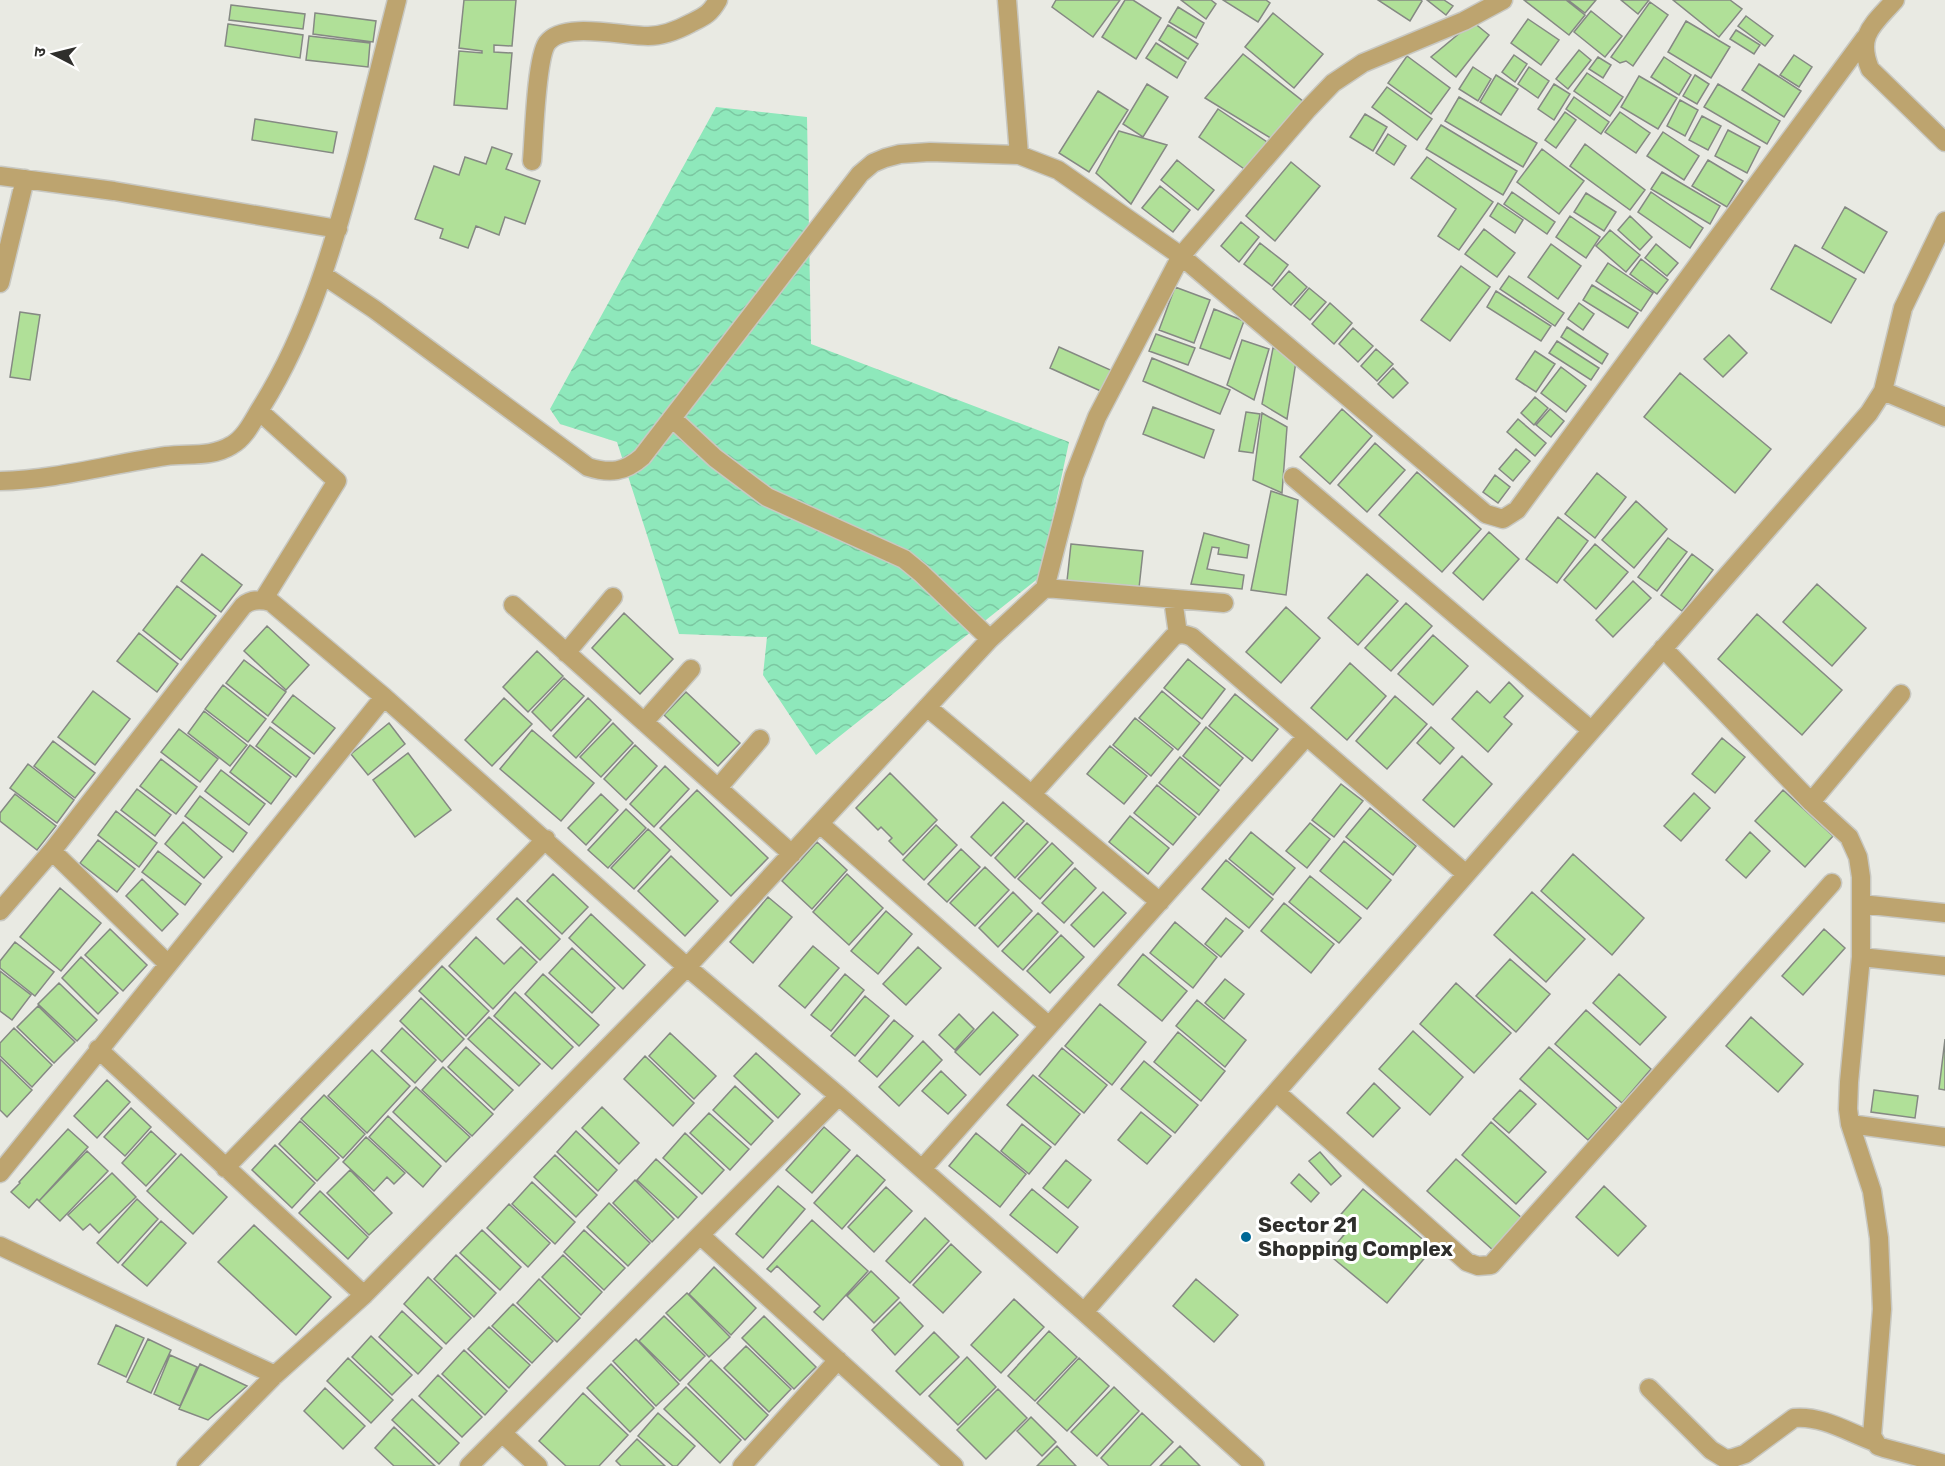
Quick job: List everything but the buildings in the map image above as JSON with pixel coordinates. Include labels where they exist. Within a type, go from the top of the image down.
[{"type":"street","points":[[0,481],[83,471],[170,456],[220,452],[234,444],[246,432],[292,351],[307,320],[323,275],[338,230],[397,0]]},
{"type":"street","points":[[532,161],[540,61],[545,45],[555,35],[569,31],[650,36],[676,31],[711,13],[718,0]]},
{"type":"street","points":[[1007,0],[1019,155]]},
{"type":"street","points":[[186,1466],[275,1375],[364,1294],[687,967],[990,639],[1045,588],[1074,476],[1097,417],[1180,256],[1333,82],[1363,63],[1464,21],[1503,0]]},
{"type":"street","points":[[323,275],[374,309],[588,467],[600,471],[630,467],[642,457],[860,174],[873,163],[900,154],[930,152],[1019,155],[1058,170],[1180,256],[1486,514],[1503,519],[1517,510],[1864,38],[1895,0]]},
{"type":"street","points":[[1864,38],[1864,54],[1870,69],[1945,142]]},
{"type":"street","points":[[0,176],[114,191],[338,230]]},
{"type":"street","points":[[0,283],[25,179]]},
{"type":"street","points":[[1084,1311],[1869,413],[1883,391],[1903,308],[1945,220]]},
{"type":"street","points":[[1883,391],[1945,417]]},
{"type":"street","points":[[259,411],[337,481],[263,600]]},
{"type":"street","points":[[672,418],[715,458],[767,497],[904,559],[990,639]]},
{"type":"street","points":[[1293,477],[1591,730]]},
{"type":"street","points":[[1045,588],[1224,603]]},
{"type":"street","points":[[566,653],[613,597]]},
{"type":"street","points":[[1173,599],[1179,634]]},
{"type":"street","points":[[0,911],[52,851],[243,606],[249,601],[271,602],[384,697],[687,967],[839,1096],[1084,1311],[1249,1464]]},
{"type":"street","points":[[513,605],[792,854]]},
{"type":"street","points":[[1032,794],[1173,637],[1179,634],[1192,637],[1466,874]]},
{"type":"street","points":[[1663,648],[1811,802],[1849,837],[1860,866],[1861,957],[1849,1082],[1850,1124],[1872,1191],[1879,1238],[1882,1309],[1872,1425],[1872,1436],[1875,1442]]},
{"type":"street","points":[[644,722],[691,669]]},
{"type":"street","points":[[1811,802],[1901,694]]},
{"type":"street","points":[[0,1173],[384,697]]},
{"type":"street","points":[[927,707],[1160,902]]},
{"type":"street","points":[[922,1169],[1306,737]]},
{"type":"street","points":[[718,788],[760,739]]},
{"type":"street","points":[[820,824],[1049,1026]]},
{"type":"street","points":[[225,1168],[546,839]]},
{"type":"street","points":[[52,851],[168,964]]},
{"type":"street","points":[[1276,1092],[1467,1262],[1478,1266],[1491,1264],[1832,883]]},
{"type":"street","points":[[1861,904],[1945,913]]},
{"type":"street","points":[[1861,957],[1945,966]]},
{"type":"street","points":[[98,1049],[364,1294]]},
{"type":"street","points":[[469,1466],[839,1096]]},
{"type":"street","points":[[1850,1124],[1945,1137]]},
{"type":"street","points":[[700,1235],[954,1466]]},
{"type":"street","points":[[0,1246],[275,1375]]},
{"type":"street","points":[[742,1466],[838,1360]]},
{"type":"street","points":[[1649,1388],[1711,1450],[1724,1458],[1730,1459],[1745,1454],[1794,1418],[1801,1417],[1818,1420],[1875,1442],[1884,1448],[1945,1464]]},
{"type":"street","points":[[502,1433],[538,1466]]},
{"type":"water","points":[[716,107],[807,117],[811,344],[1069,442],[1040,577],[816,755],[763,675],[767,637],[679,634],[617,442],[560,424],[550,409]]},
{"type":"place","name":"Sector 21 Shopping Complex","points":[[1246,1237]]}]
